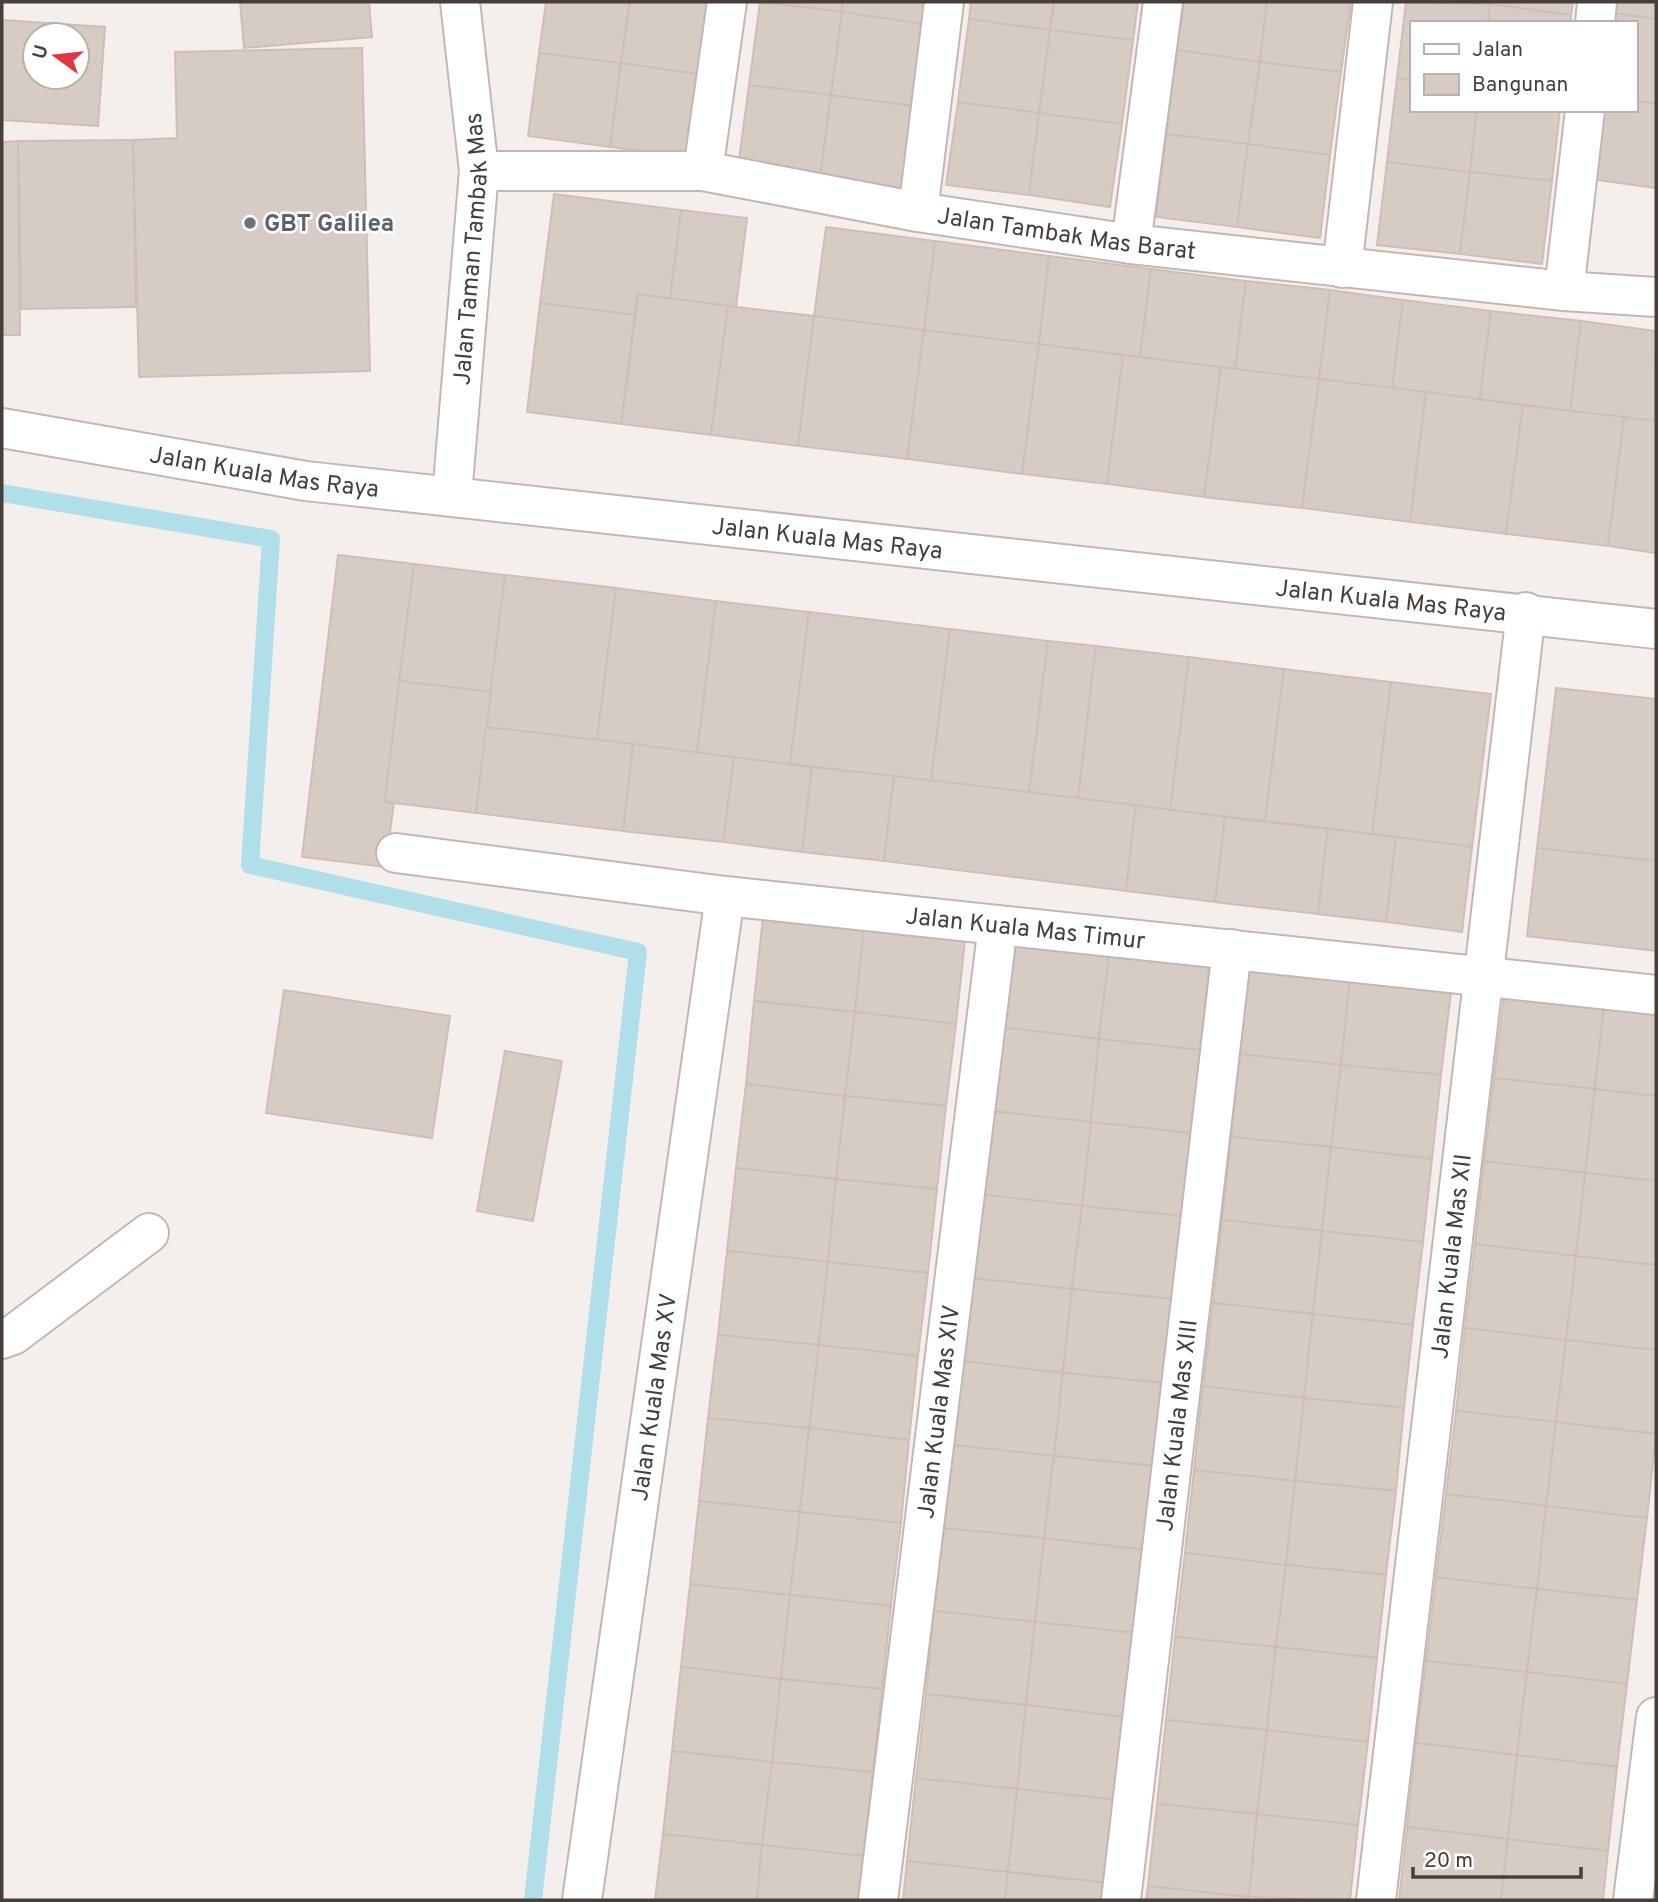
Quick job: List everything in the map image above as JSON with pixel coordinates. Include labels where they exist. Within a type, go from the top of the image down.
[{"type":"street","name":"Jalan Taman Tambak Mas","points":[[452,496],[479,171],[460,2]]},
{"type":"street","points":[[470,87],[480,2]]},
{"type":"street","points":[[704,171],[727,2]]},
{"type":"street","points":[[918,212],[944,2]]},
{"type":"street","points":[[1131,244],[1163,2]]},
{"type":"street","points":[[1342,268],[1373,2]]},
{"type":"street","points":[[1595,21],[1597,2]]},
{"type":"street","points":[[1564,291],[1585,112]]},
{"type":"street","name":"Jalan Tambak Mas Barat","points":[[479,171],[704,171],[918,212],[1131,244],[1564,291],[1656,297]]},
{"type":"street","name":"Jalan Kuala Mas Raya","points":[[2,428],[306,481],[1526,612],[1656,629]]},
{"type":"street","name":"Jalan Kuala Mas XII","points":[[1376,1900],[1526,612]]},
{"type":"street","name":"Jalan Kuala Mas Timur","points":[[396,853],[725,896],[1656,995]]},
{"type":"street","name":"Jalan Kuala Mas XV","points":[[582,1900],[725,896]]},
{"type":"street","name":"Jalan Kuala Mas XIV","points":[[878,1900],[998,925]]},
{"type":"street","name":"Jalan Kuala Mas XIII","points":[[1121,1900],[1232,949]]},
{"type":"street","points":[[2,1339],[13,1335],[149,1233]]},
{"type":"street","points":[[1633,1900],[1656,1717]]},
{"type":"building","points":[[240,2],[369,2],[372,37],[244,48]]},
{"type":"building","points":[[546,2],[630,2],[621,63],[539,53]]},
{"type":"building","points":[[630,2],[713,2],[703,75],[621,63]]},
{"type":"building","points":[[760,2],[843,2],[842,12]]},
{"type":"building","points":[[760,2],[842,12],[831,95],[749,85]]},
{"type":"building","points":[[843,2],[927,2],[924,24],[842,12]]},
{"type":"building","points":[[971,2],[1054,2],[1050,30],[969,19]]},
{"type":"building","points":[[1054,2],[1138,2],[1133,40],[1050,30]]},
{"type":"building","points":[[1184,2],[1267,2],[1260,62],[1177,50]]},
{"type":"building","points":[[1267,2],[1351,2],[1341,72],[1260,62]]},
{"type":"building","points":[[1406,2],[1490,4],[1488,21],[1410,21],[1410,80],[1397,78]]},
{"type":"building","points":[[1490,2],[1573,2],[1571,15]]},
{"type":"building","points":[[1606,2],[1656,2],[1656,19],[1605,12]]},
{"type":"building","points":[[1490,4],[1571,15],[1571,21],[1488,21]]},
{"type":"building","points":[[842,12],[924,24],[913,106],[831,95]]},
{"type":"building","points":[[1605,12],[1656,19],[1656,104],[1637,101],[1637,21],[1603,21]]},
{"type":"building","points":[[969,19],[1050,30],[1039,113],[958,102]]},
{"type":"building","points":[[2,20],[21,21],[21,91],[91,91],[91,26],[105,27],[98,126],[2,120]]},
{"type":"building","points":[[1050,30],[1133,40],[1122,124],[1039,113]]},
{"type":"building","name":"GBT Galilea","points":[[362,48],[370,371],[139,377],[133,140],[177,138],[175,52]]},
{"type":"building","points":[[1177,50],[1260,62],[1248,144],[1166,134]]},
{"type":"building","points":[[539,53],[621,63],[610,147],[528,136]]},
{"type":"building","points":[[1260,62],[1341,72],[1330,155],[1248,144]]},
{"type":"building","points":[[621,63],[703,75],[692,158],[610,147]]},
{"type":"building","points":[[1397,78],[1410,80],[1410,112],[1477,112],[1470,172],[1387,162]]},
{"type":"building","points":[[749,85],[831,95],[820,179],[738,167]]},
{"type":"building","points":[[831,95],[913,106],[902,189],[820,179]]},
{"type":"building","points":[[1637,101],[1656,104],[1656,188],[1583,178],[1592,112],[1637,112]]},
{"type":"building","points":[[958,102],[1039,113],[1029,195],[946,185]]},
{"type":"building","points":[[1477,112],[1560,112],[1552,181],[1470,172]]},
{"type":"building","points":[[1039,113],[1122,124],[1110,207],[1029,195]]},
{"type":"building","points":[[1166,134],[1248,144],[1237,227],[1156,217]]},
{"type":"building","points":[[133,140],[136,307],[21,309],[18,141]]},
{"type":"building","points":[[18,141],[20,335],[2,335],[2,142]]},
{"type":"building","points":[[1248,144],[1330,155],[1320,238],[1237,227]]},
{"type":"building","points":[[1387,162],[1470,172],[1460,254],[1377,245]]},
{"type":"building","points":[[1470,172],[1552,181],[1542,264],[1460,254]]},
{"type":"building","points":[[554,194],[681,210],[670,299],[638,294],[635,315],[540,303]]},
{"type":"building","points":[[681,210],[747,218],[736,307],[670,299]]},
{"type":"building","points":[[826,227],[935,241],[924,330],[814,316]]},
{"type":"building","points":[[935,241],[1049,256],[1039,344],[924,330]]},
{"type":"building","points":[[1049,256],[1151,269],[1140,357],[1039,344]]},
{"type":"building","points":[[1151,269],[1246,281],[1235,369],[1140,357]]},
{"type":"building","points":[[1246,281],[1330,290],[1319,379],[1235,369]]},
{"type":"building","points":[[1330,290],[1403,300],[1392,389],[1319,379]]},
{"type":"building","points":[[638,294],[728,306],[711,435],[621,424]]},
{"type":"building","points":[[1403,300],[1491,311],[1480,399],[1392,389]]},
{"type":"building","points":[[540,303],[635,315],[621,424],[527,412]]},
{"type":"building","points":[[728,306],[814,316],[798,446],[711,435]]},
{"type":"building","points":[[1491,311],[1581,321],[1570,411],[1480,399]]},
{"type":"building","points":[[814,316],[924,330],[907,459],[798,446]]},
{"type":"building","points":[[1581,321],[1656,331],[1655,421],[1570,411]]},
{"type":"building","points":[[924,330],[1039,344],[1022,474],[907,459]]},
{"type":"building","points":[[1039,344],[1123,355],[1107,484],[1022,474]]},
{"type":"building","points":[[1123,355],[1221,367],[1204,497],[1107,484]]},
{"type":"building","points":[[1221,367],[1319,379],[1302,508],[1204,497]]},
{"type":"building","points":[[1319,379],[1426,392],[1410,522],[1302,508]]},
{"type":"building","points":[[1426,392],[1523,405],[1506,534],[1410,522]]},
{"type":"building","points":[[1523,405],[1624,417],[1608,546],[1506,534]]},
{"type":"building","points":[[1624,417],[1656,421],[1656,553],[1608,546]]},
{"type":"building","points":[[338,555],[414,564],[385,802],[394,803],[385,867],[302,857]]},
{"type":"building","points":[[414,564],[505,575],[491,692],[399,681]]},
{"type":"building","points":[[505,575],[616,588],[597,740],[486,727]]},
{"type":"building","points":[[616,588],[716,601],[697,753],[597,740]]},
{"type":"building","points":[[716,601],[809,612],[790,764],[697,753]]},
{"type":"building","points":[[809,612],[950,629],[931,781],[790,764]]},
{"type":"building","points":[[950,629],[1048,641],[1029,793],[931,781]]},
{"type":"building","points":[[1048,641],[1096,646],[1078,798],[1029,793]]},
{"type":"building","points":[[1096,646],[1189,657],[1170,810],[1078,798]]},
{"type":"building","points":[[1189,657],[1284,669],[1265,821],[1170,810]]},
{"type":"building","points":[[1284,669],[1391,682],[1372,834],[1265,821]]},
{"type":"building","points":[[399,681],[491,692],[476,813],[385,802]]},
{"type":"building","points":[[1391,682],[1491,694],[1472,847],[1372,834]]},
{"type":"building","points":[[1556,688],[1656,699],[1656,861],[1537,848]]},
{"type":"building","points":[[486,727],[633,744],[623,831],[476,813]]},
{"type":"building","points":[[633,744],[734,757],[723,842],[623,831]]},
{"type":"building","points":[[734,757],[812,767],[802,852],[723,842]]},
{"type":"building","points":[[812,767],[894,776],[884,861],[802,852]]},
{"type":"building","points":[[894,776],[1136,805],[1126,891],[884,861]]},
{"type":"building","points":[[1136,805],[1225,817],[1215,902],[1126,891]]},
{"type":"building","points":[[1225,817],[1328,829],[1318,914],[1215,902]]},
{"type":"building","points":[[1328,829],[1396,837],[1386,922],[1318,914]]},
{"type":"building","points":[[1396,837],[1472,847],[1462,932],[1386,922]]},
{"type":"building","points":[[1537,848],[1656,861],[1656,951],[1527,936]]},
{"type":"building","points":[[763,917],[864,929],[855,1012],[754,1001]]},
{"type":"building","points":[[864,929],[965,940],[956,1024],[855,1012]]},
{"type":"building","points":[[1009,945],[1109,955],[1099,1039],[999,1027]]},
{"type":"building","points":[[1109,955],[1209,967],[1200,1050],[1099,1039]]},
{"type":"building","points":[[1249,970],[1350,981],[1341,1065],[1240,1054]]},
{"type":"building","points":[[1350,981],[1451,992],[1441,1075],[1341,1065]]},
{"type":"building","points":[[284,990],[450,1016],[432,1138],[266,1113]]},
{"type":"building","points":[[1504,995],[1604,1007],[1595,1089],[1494,1078]]},
{"type":"building","points":[[754,1001],[855,1012],[845,1096],[746,1084]]},
{"type":"building","points":[[1604,1007],[1656,1012],[1656,1096],[1595,1089]]},
{"type":"building","points":[[855,1012],[956,1024],[946,1106],[845,1096]]},
{"type":"building","points":[[999,1027],[1099,1039],[1091,1122],[990,1111]]},
{"type":"building","points":[[1099,1039],[1200,1050],[1191,1133],[1091,1122]]},
{"type":"building","points":[[505,1051],[562,1061],[533,1221],[477,1211]]},
{"type":"building","points":[[1240,1054],[1341,1065],[1331,1147],[1231,1137]]},
{"type":"building","points":[[1341,1065],[1441,1075],[1432,1159],[1331,1147]]},
{"type":"building","points":[[1494,1078],[1595,1089],[1585,1173],[1484,1161]]},
{"type":"building","points":[[746,1084],[845,1096],[836,1179],[736,1168]]},
{"type":"building","points":[[1595,1089],[1656,1096],[1656,1181],[1585,1173]]},
{"type":"building","points":[[845,1096],[946,1106],[937,1189],[836,1179]]},
{"type":"building","points":[[990,1111],[1091,1122],[1082,1206],[981,1194]]},
{"type":"building","points":[[1091,1122],[1191,1133],[1181,1216],[1082,1206]]},
{"type":"building","points":[[1231,1137],[1331,1147],[1322,1231],[1222,1220]]},
{"type":"building","points":[[1331,1147],[1432,1159],[1423,1242],[1322,1231]]},
{"type":"building","points":[[1484,1161],[1585,1173],[1576,1256],[1475,1244]]},
{"type":"building","points":[[736,1168],[836,1179],[828,1262],[727,1251]]},
{"type":"building","points":[[1585,1173],[1656,1181],[1656,1265],[1576,1256]]},
{"type":"building","points":[[836,1179],[937,1189],[928,1273],[828,1262]]},
{"type":"building","points":[[981,1194],[1082,1206],[1072,1289],[971,1278]]},
{"type":"building","points":[[1082,1206],[1181,1216],[1173,1299],[1072,1289]]},
{"type":"building","points":[[1222,1220],[1322,1231],[1313,1314],[1213,1303]]},
{"type":"building","points":[[1322,1231],[1423,1242],[1413,1325],[1313,1314]]},
{"type":"building","points":[[1475,1244],[1576,1256],[1566,1340],[1465,1328]]},
{"type":"building","points":[[727,1251],[828,1262],[819,1345],[718,1335]]},
{"type":"building","points":[[1576,1256],[1656,1265],[1656,1350],[1566,1340]]},
{"type":"building","points":[[828,1262],[928,1273],[918,1356],[819,1345]]},
{"type":"building","points":[[971,1278],[1072,1289],[1063,1373],[962,1361]]},
{"type":"building","points":[[1072,1289],[1173,1299],[1164,1383],[1063,1373]]},
{"type":"building","points":[[1213,1303],[1313,1314],[1304,1398],[1203,1386]]},
{"type":"building","points":[[1313,1314],[1413,1325],[1404,1408],[1304,1398]]},
{"type":"building","points":[[1465,1328],[1566,1340],[1556,1422],[1456,1411]]},
{"type":"building","points":[[718,1335],[819,1345],[809,1428],[708,1418]]},
{"type":"building","points":[[1566,1340],[1656,1350],[1656,1434],[1556,1422]]},
{"type":"building","points":[[819,1345],[918,1356],[909,1440],[809,1428]]},
{"type":"building","points":[[962,1361],[1063,1373],[1054,1456],[953,1445]]},
{"type":"building","points":[[1063,1373],[1164,1383],[1154,1466],[1054,1456]]},
{"type":"building","points":[[1203,1386],[1304,1398],[1295,1481],[1194,1470]]},
{"type":"building","points":[[1304,1398],[1404,1408],[1396,1491],[1295,1481]]},
{"type":"building","points":[[1456,1411],[1556,1422],[1546,1506],[1446,1494]]},
{"type":"building","points":[[708,1418],[809,1428],[800,1512],[699,1501]]},
{"type":"building","points":[[1556,1422],[1656,1434],[1647,1518],[1546,1506]]},
{"type":"building","points":[[809,1428],[909,1440],[901,1523],[800,1512]]},
{"type":"building","points":[[953,1445],[1054,1456],[1044,1538],[944,1528]]},
{"type":"building","points":[[1054,1456],[1154,1466],[1145,1550],[1044,1538]]},
{"type":"building","points":[[1194,1470],[1295,1481],[1286,1565],[1185,1553]]},
{"type":"building","points":[[1295,1481],[1396,1491],[1386,1575],[1286,1565]]},
{"type":"building","points":[[1446,1494],[1546,1506],[1537,1589],[1436,1577]]},
{"type":"building","points":[[699,1501],[800,1512],[790,1595],[690,1584]]},
{"type":"building","points":[[1546,1506],[1647,1518],[1637,1600],[1537,1589]]},
{"type":"building","points":[[800,1512],[901,1523],[891,1606],[790,1595]]},
{"type":"building","points":[[944,1528],[1044,1538],[1035,1622],[934,1611]]},
{"type":"building","points":[[1044,1538],[1145,1550],[1136,1633],[1035,1622]]},
{"type":"building","points":[[1185,1553],[1286,1565],[1276,1647],[1175,1637]]},
{"type":"building","points":[[1286,1565],[1386,1575],[1377,1658],[1276,1647]]},
{"type":"building","points":[[1436,1577],[1537,1589],[1527,1672],[1426,1661]]},
{"type":"building","points":[[690,1584],[790,1595],[781,1679],[681,1667]]},
{"type":"building","points":[[1537,1589],[1637,1600],[1627,1684],[1527,1672]]},
{"type":"building","points":[[790,1595],[891,1606],[882,1689],[781,1679]]},
{"type":"building","points":[[934,1611],[1035,1622],[1026,1705],[926,1694]]},
{"type":"building","points":[[1035,1622],[1136,1633],[1126,1717],[1026,1705]]},
{"type":"building","points":[[1175,1637],[1276,1647],[1267,1730],[1166,1720]]},
{"type":"building","points":[[1276,1647],[1377,1658],[1368,1742],[1267,1730]]},
{"type":"building","points":[[1426,1661],[1527,1672],[1517,1755],[1416,1743]]},
{"type":"building","points":[[681,1667],[781,1679],[772,1762],[672,1751]]},
{"type":"building","points":[[1527,1672],[1627,1684],[1617,1767],[1517,1755]]},
{"type":"building","points":[[781,1679],[882,1689],[873,1772],[772,1762]]},
{"type":"building","points":[[926,1694],[1026,1705],[1017,1789],[916,1778]]},
{"type":"building","points":[[1026,1705],[1126,1717],[1117,1800],[1017,1789]]},
{"type":"building","points":[[1166,1720],[1267,1730],[1257,1814],[1157,1804]]},
{"type":"building","points":[[1267,1730],[1368,1742],[1358,1825],[1257,1814]]},
{"type":"building","points":[[1416,1743],[1517,1755],[1508,1839],[1407,1827]]},
{"type":"building","points":[[672,1751],[772,1762],[762,1845],[663,1834]]},
{"type":"building","points":[[1517,1755],[1617,1767],[1608,1851],[1508,1839]]},
{"type":"building","points":[[772,1762],[873,1772],[863,1856],[762,1845]]},
{"type":"building","points":[[916,1778],[1017,1789],[1008,1872],[907,1861]]},
{"type":"building","points":[[1017,1789],[1117,1800],[1108,1883],[1008,1872]]},
{"type":"building","points":[[1157,1804],[1257,1814],[1249,1897],[1148,1886]]},
{"type":"building","points":[[1257,1814],[1358,1825],[1350,1900],[1249,1897]]},
{"type":"building","points":[[1407,1827],[1508,1839],[1501,1900],[1399,1900]]},
{"type":"building","points":[[663,1834],[762,1845],[757,1900],[655,1900]]},
{"type":"building","points":[[1508,1839],[1608,1851],[1603,1900],[1501,1900]]},
{"type":"building","points":[[762,1845],[863,1856],[858,1900],[757,1900]]},
{"type":"building","points":[[907,1861],[1008,1872],[1005,1900],[903,1900]]},
{"type":"building","points":[[1008,1872],[1108,1883],[1106,1900],[1005,1900]]},
{"type":"building","points":[[1148,1886],[1249,1897],[1248,1900],[1146,1900]]},
{"type":"waterway","points":[[2,493],[271,539],[250,865],[638,952],[533,1900]]},
{"type":"place","name":"GBT Galilea","points":[[250,223]]}]
